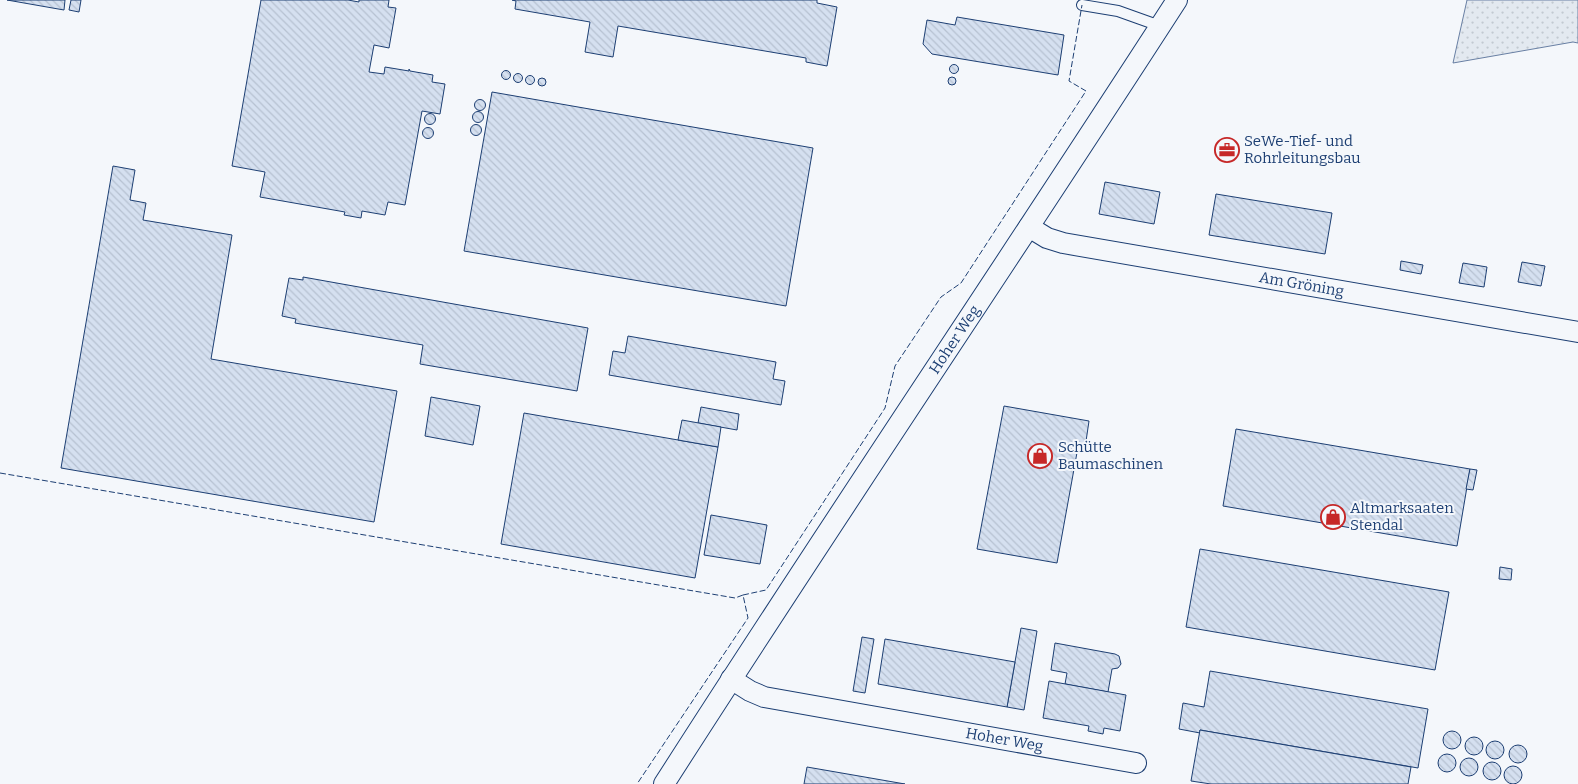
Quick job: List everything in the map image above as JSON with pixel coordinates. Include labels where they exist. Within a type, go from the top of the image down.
[{"type":"street","name":"Hoher Weg","points":[[664,784],[1177,0]]},
{"type":"street","name":"Am Gröning","points":[[1029,227],[1047,238],[1064,243],[1578,332]]},
{"type":"street","name":"Hoher Weg","points":[[731,679],[750,692],[764,697],[1136,763]]},
{"type":"lane","points":[[1082,5],[1118,11],[1160,26]]},
{"type":"shaded area","points":[[1467,0],[1578,0],[1578,43],[1573,42],[1453,63]]},
{"type":"building","points":[[7,0],[65,0],[64,10]]},
{"type":"building","points":[[71,0],[81,0],[79,12],[69,10]]},
{"type":"building","points":[[261,0],[348,0],[359,2],[359,0],[389,0],[388,7],[396,8],[389,48],[374,45],[369,72],[384,74],[385,67],[409,71],[409,69],[410,71],[433,75],[432,82],[445,84],[440,114],[422,111],[405,205],[388,202],[385,215],[362,211],[361,218],[344,215],[345,212],[260,197],[265,172],[232,166]]},
{"type":"building","points":[[512,0],[817,0],[817,3],[837,7],[827,66],[806,62],[806,58],[618,26],[613,57],[585,52],[590,22],[515,9],[516,1]]},
{"type":"building","points":[[957,17],[1064,35],[1058,75],[932,54],[923,44],[927,20],[955,25]]},
{"type":"building","points":[[954,65],[958,69],[954,73],[950,69]]},
{"type":"building","points":[[506,71],[510,75],[506,79],[502,75]]},
{"type":"building","points":[[518,74],[522,78],[518,82],[514,78]]},
{"type":"building","points":[[530,76],[534,80],[530,84],[526,80]]},
{"type":"building","points":[[952,77],[956,81],[952,85],[948,81]]},
{"type":"building","points":[[542,78],[546,82],[542,86],[538,82]]},
{"type":"building","points":[[492,92],[813,148],[786,306],[464,251]]},
{"type":"building","points":[[478,100],[482,100],[485,105],[484,109],[478,110],[475,107],[475,103]]},
{"type":"building","points":[[476,112],[480,112],[483,117],[482,121],[476,122],[473,119],[473,115]]},
{"type":"building","points":[[430,113],[436,119],[430,125],[424,119]]},
{"type":"building","points":[[474,125],[478,125],[481,130],[480,134],[474,135],[471,132],[471,128]]},
{"type":"building","points":[[426,128],[430,128],[433,133],[432,137],[426,138],[423,135],[423,131]]},
{"type":"building","points":[[113,166],[135,170],[130,200],[146,203],[143,220],[232,235],[211,359],[397,391],[374,522],[61,468]]},
{"type":"building","points":[[1105,182],[1160,192],[1154,224],[1099,214]]},
{"type":"building","points":[[1216,194],[1332,213],[1325,254],[1209,235]]},
{"type":"building","points":[[1401,261],[1423,265],[1421,274],[1400,270]]},
{"type":"building","points":[[1522,262],[1545,266],[1541,286],[1518,282]]},
{"type":"building","points":[[1463,263],[1487,267],[1484,287],[1459,283]]},
{"type":"building","points":[[303,277],[588,328],[577,391],[420,364],[423,345],[295,323],[296,319],[282,316],[289,278],[303,280]]},
{"type":"building","points":[[628,336],[776,362],[773,379],[785,381],[781,405],[609,375],[613,351],[625,353]]},
{"type":"building","points":[[431,397],[480,406],[473,445],[425,436]]},
{"type":"building","points":[[1004,406],[1089,421],[1085,448],[1078,447],[1057,563],[977,549]]},
{"type":"building","points":[[701,407],[739,414],[737,430],[698,423]]},
{"type":"building","points":[[524,413],[718,447],[695,578],[501,544]]},
{"type":"building","points":[[682,420],[721,427],[718,447],[678,440]]},
{"type":"building","points":[[1236,429],[1470,469],[1457,546],[1223,506]]},
{"type":"building","points":[[1470,469],[1477,470],[1473,490],[1466,489]]},
{"type":"building","points":[[711,515],[767,525],[760,564],[704,555]]},
{"type":"building","points":[[1200,549],[1449,592],[1435,670],[1186,627]]},
{"type":"building","points":[[1500,567],[1512,569],[1511,580],[1499,579]]},
{"type":"building","points":[[1021,628],[1037,631],[1024,710],[1007,707]]},
{"type":"building","points":[[862,637],[874,639],[865,693],[853,691]]},
{"type":"building","points":[[885,639],[1015,662],[1007,707],[878,684]]},
{"type":"building","points":[[1055,643],[1119,656],[1121,664],[1118,668],[1112,669],[1108,692],[1065,684],[1067,673],[1051,670]]},
{"type":"building","points":[[1210,671],[1428,709],[1418,768],[1200,730],[1200,733],[1179,729],[1183,703],[1204,707]]},
{"type":"building","points":[[1049,681],[1126,695],[1120,731],[1104,728],[1103,734],[1088,731],[1089,726],[1043,718]]},
{"type":"building","points":[[1200,730],[1411,767],[1408,784],[1211,784],[1191,781]]},
{"type":"building","points":[[1448,731],[1456,731],[1461,736],[1459,747],[1448,749],[1443,744],[1443,736]]},
{"type":"building","points":[[1470,737],[1478,737],[1483,742],[1481,753],[1470,755],[1465,750],[1465,742]]},
{"type":"building","points":[[1491,741],[1499,741],[1504,746],[1502,757],[1491,759],[1486,754],[1486,746]]},
{"type":"building","points":[[1514,745],[1522,745],[1527,750],[1525,761],[1514,763],[1509,758],[1509,750]]},
{"type":"building","points":[[1443,754],[1451,754],[1456,759],[1454,770],[1443,772],[1438,767],[1438,759]]},
{"type":"building","points":[[1465,758],[1473,758],[1478,763],[1476,774],[1465,776],[1460,771],[1460,763]]},
{"type":"building","points":[[1488,762],[1496,762],[1501,767],[1499,778],[1488,780],[1483,775],[1483,767]]},
{"type":"building","points":[[1513,766],[1521,771],[1522,775],[1517,783],[1513,784],[1505,779],[1504,775],[1509,767]]},
{"type":"building","points":[[807,767],[905,784],[804,784]]},
{"type":"fence","points":[[743,595],[766,590],[885,408],[895,366],[941,297],[961,283],[1086,91],[1069,81],[1082,5]]},
{"type":"fence","points":[[0,473],[735,598],[743,595],[748,618],[637,784]]},
{"type":"place","name":"SeWe-Tief- und Rohrleitungsbau","points":[[1227,150]]},
{"type":"place","name":"Schütte Baumaschinen","points":[[1040,456]]},
{"type":"place","name":"Altmarksaaten Stendal","points":[[1333,517]]}]
